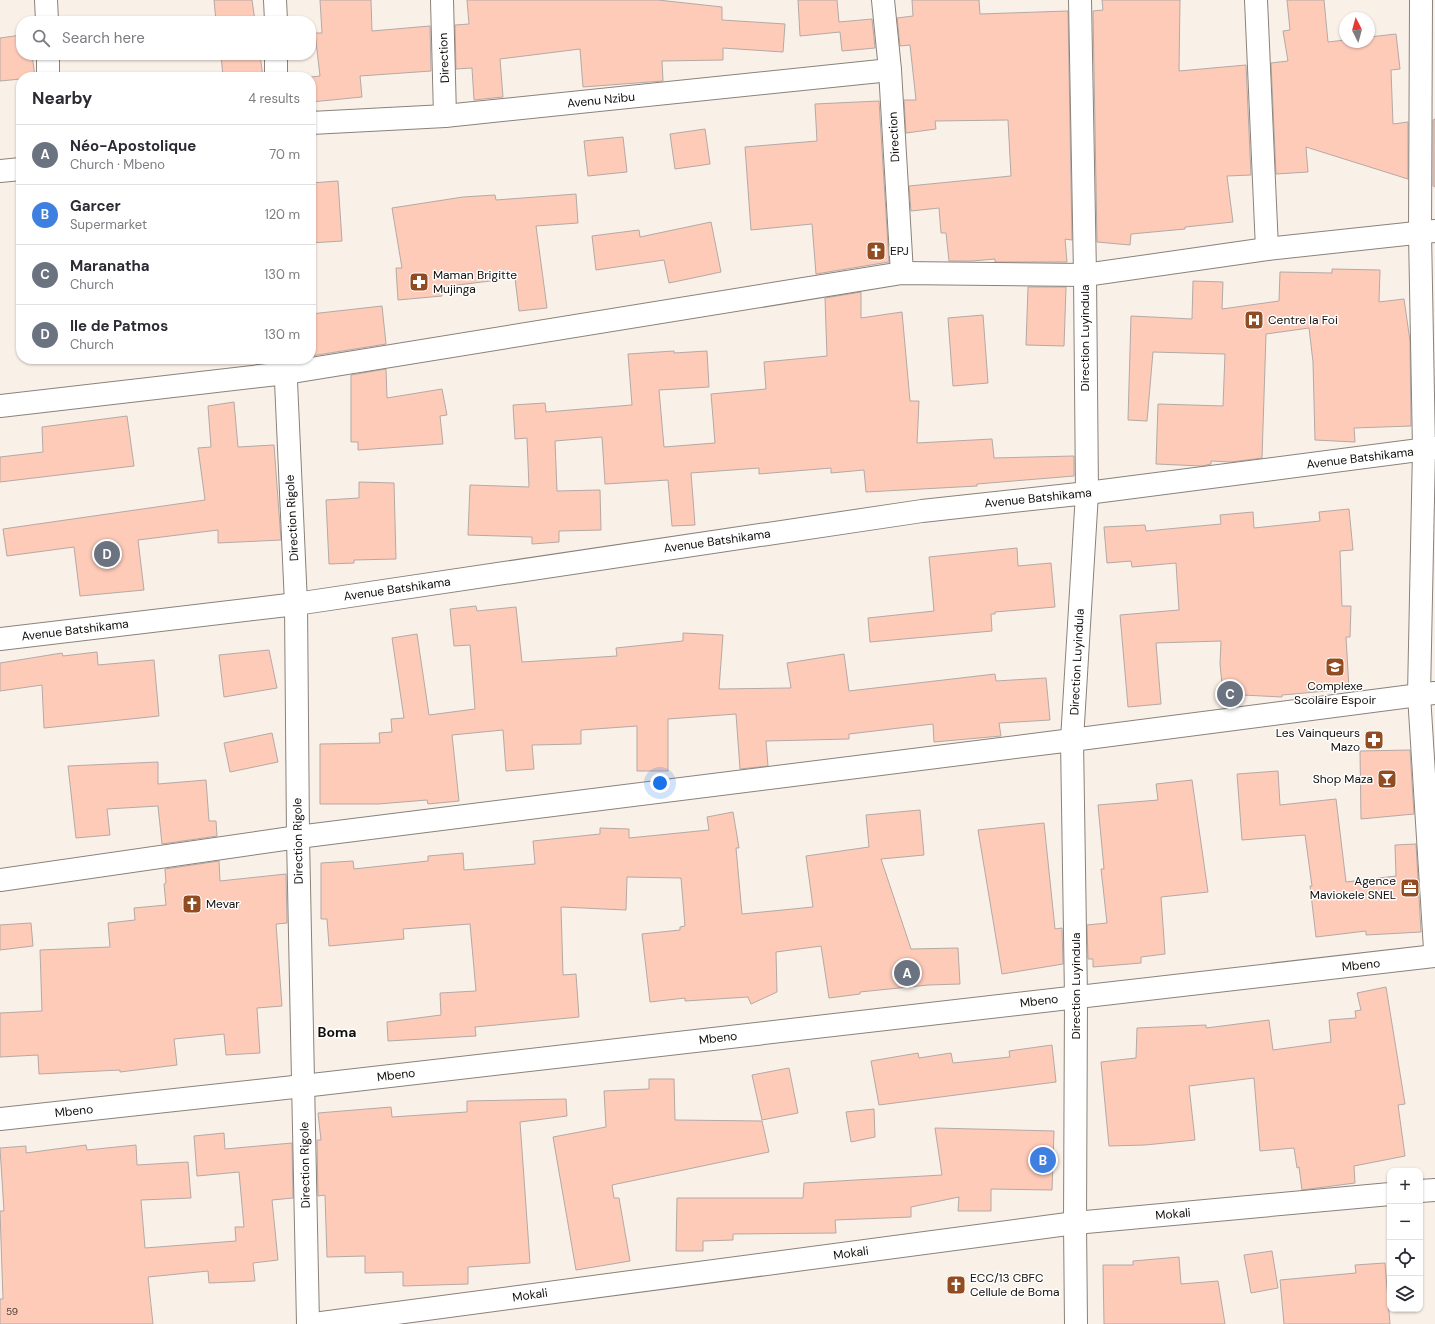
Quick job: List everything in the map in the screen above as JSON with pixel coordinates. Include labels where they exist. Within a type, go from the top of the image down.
[{"type":"street","points":[[46,0],[47,16]]},
{"type":"street","points":[[275,0],[276,16]]},
{"type":"street","name":"Direction","points":[[442,0],[446,116]]},
{"type":"street","name":"Direction","points":[[883,0],[890,70],[902,273]]},
{"type":"street","name":"Direction Luyindula","points":[[1076,1324],[1076,997],[1072,740],[1086,493],[1085,275],[1080,0]]},
{"type":"street","points":[[1256,0],[1267,249]]},
{"type":"street","points":[[1421,0],[1427,232],[1430,449],[1427,694],[1435,949]]},
{"type":"street","points":[[48,60],[48,72]]},
{"type":"street","points":[[276,60],[276,72]]},
{"type":"street","name":"Avenu Nzibu","points":[[316,123],[446,116],[890,70]]},
{"type":"street","points":[[0,171],[16,169]]},
{"type":"street","points":[[316,361],[902,273],[1085,275],[1267,249],[1427,232]]},
{"type":"street","points":[[0,406],[299,364]]},
{"type":"street","name":"Direction Rigole","points":[[286,366],[296,604],[298,837],[308,1324]]},
{"type":"street","name":"Avenue Batshikama","points":[[0,639],[296,604],[922,511],[1086,493],[1430,449]]},
{"type":"street","points":[[0,880],[298,837],[1427,694]]},
{"type":"street","name":"Mbeno","points":[[0,1119],[303,1086],[1435,956]]},
{"type":"street","points":[[1423,1191],[1435,1190]]},
{"type":"street","name":"Mokali","points":[[314,1324],[1075,1223],[1387,1194]]},
{"type":"building","points":[[214,0],[252,0],[254,16],[216,16]]},
{"type":"building","points":[[320,0],[371,0],[372,31],[430,26],[431,71],[360,76],[362,97],[316,102],[316,76],[320,76],[316,33],[322,33]]},
{"type":"building","points":[[467,0],[658,0],[722,7],[722,20],[785,24],[783,52],[723,48],[723,60],[662,61],[663,81],[583,87],[580,49],[500,59],[503,97],[474,100],[472,68],[456,69],[455,25],[469,24]]},
{"type":"building","points":[[798,0],[837,0],[839,22],[872,19],[875,48],[842,51],[840,32],[800,36]]},
{"type":"building","points":[[912,0],[979,0],[980,14],[1068,11],[1072,240],[1065,239],[1067,262],[995,262],[995,259],[949,261],[946,233],[941,233],[939,208],[911,211],[909,186],[1011,176],[1008,120],[935,121],[936,129],[906,133],[904,100],[916,100],[910,45],[900,46],[897,18],[913,16]]},
{"type":"building","points":[[1102,0],[1180,0],[1179,71],[1246,65],[1251,175],[1227,176],[1233,222],[1185,227],[1185,229],[1131,234],[1130,245],[1097,242],[1093,11],[1103,10]]},
{"type":"building","points":[[1287,0],[1324,0],[1328,42],[1339,41],[1339,48],[1375,48],[1375,36],[1396,34],[1400,69],[1391,70],[1393,124],[1408,122],[1408,179],[1306,147],[1308,172],[1276,174],[1271,63],[1288,61],[1283,31],[1290,30]]},
{"type":"building","points":[[16,36],[16,60],[33,60],[34,72],[16,72],[16,79],[0,81],[0,38]]},
{"type":"building","points":[[221,60],[261,60],[262,72],[223,72]]},
{"type":"building","points":[[879,101],[889,262],[816,274],[812,224],[751,230],[745,147],[817,141],[815,104]]},
{"type":"building","points":[[1435,119],[1435,187],[1433,186],[1433,120]]},
{"type":"building","points":[[705,129],[710,164],[675,169],[670,134]]},
{"type":"building","points":[[623,137],[627,172],[588,176],[584,141]]},
{"type":"building","points":[[338,181],[342,241],[316,243],[316,183]]},
{"type":"building","points":[[576,194],[578,223],[536,226],[547,308],[519,311],[515,278],[441,287],[442,296],[398,300],[396,268],[402,268],[392,208],[463,197],[495,195],[496,200]]},
{"type":"building","points":[[711,222],[721,272],[669,283],[664,260],[596,270],[592,236],[639,230],[640,237]]},
{"type":"building","points":[[1332,269],[1380,270],[1379,302],[1404,299],[1410,341],[1411,426],[1354,428],[1355,442],[1315,440],[1313,362],[1309,328],[1266,334],[1262,458],[1231,462],[1211,461],[1211,464],[1202,466],[1156,464],[1158,404],[1223,406],[1225,354],[1153,352],[1147,421],[1128,420],[1131,316],[1192,319],[1193,281],[1223,282],[1222,309],[1279,301],[1280,272],[1332,273]]},
{"type":"building","points":[[1028,287],[1066,287],[1064,346],[1026,345]]},
{"type":"building","points":[[861,292],[861,318],[902,312],[910,401],[919,401],[917,443],[992,439],[994,458],[1074,456],[1074,476],[977,484],[977,486],[866,492],[864,470],[831,473],[831,468],[759,474],[759,468],[691,473],[695,525],[672,526],[668,480],[605,484],[602,437],[555,441],[557,491],[600,490],[601,530],[559,531],[559,542],[532,544],[532,537],[468,535],[470,485],[529,487],[527,438],[515,439],[513,405],[545,403],[546,412],[632,405],[628,354],[674,351],[674,353],[707,351],[709,387],[659,390],[664,447],[715,443],[711,394],[766,389],[764,362],[827,356],[825,298]]},
{"type":"building","points":[[382,306],[386,344],[316,355],[316,313]]},
{"type":"building","points":[[983,315],[988,383],[953,386],[948,318]]},
{"type":"building","points":[[386,369],[387,398],[442,389],[447,415],[440,416],[443,444],[358,450],[358,442],[351,442],[351,375]]},
{"type":"building","points":[[234,402],[238,447],[274,445],[281,540],[218,543],[218,530],[138,540],[144,590],[80,596],[74,547],[7,556],[3,529],[205,500],[198,448],[211,447],[208,406]]},
{"type":"building","points":[[127,416],[134,466],[0,482],[0,457],[43,452],[42,427]]},
{"type":"building","points":[[359,482],[394,483],[396,559],[354,560],[354,563],[329,564],[326,500],[359,498]]},
{"type":"building","points":[[1349,509],[1353,550],[1340,551],[1342,606],[1351,606],[1350,637],[1346,637],[1349,689],[1282,695],[1282,697],[1223,694],[1220,664],[1221,641],[1156,643],[1161,704],[1128,707],[1120,615],[1179,610],[1176,563],[1132,567],[1131,561],[1107,563],[1104,527],[1145,525],[1146,531],[1221,524],[1220,515],[1253,512],[1254,528],[1320,521],[1319,512]]},
{"type":"building","points":[[1017,548],[1018,566],[1051,563],[1055,607],[995,612],[995,614],[991,614],[992,631],[870,642],[868,618],[934,611],[929,557]]},
{"type":"building","points":[[476,606],[477,611],[516,607],[522,662],[617,656],[616,648],[683,641],[683,633],[723,635],[719,689],[791,688],[787,663],[844,654],[849,691],[995,674],[996,681],[1046,678],[1050,720],[999,723],[1001,736],[934,742],[933,724],[849,734],[849,739],[766,741],[768,766],[740,769],[736,714],[668,719],[668,771],[637,771],[637,726],[581,730],[581,744],[532,745],[534,769],[506,771],[503,730],[452,735],[459,801],[428,804],[427,800],[378,804],[320,804],[320,744],[380,743],[379,733],[392,732],[391,719],[404,718],[392,638],[417,634],[429,715],[475,709],[470,645],[454,646],[450,609]]},
{"type":"building","points":[[269,650],[277,688],[224,697],[219,655]]},
{"type":"building","points":[[97,652],[98,665],[154,660],[159,716],[44,728],[42,685],[0,691],[0,663],[62,653],[63,656]]},
{"type":"building","points":[[272,733],[278,762],[230,772],[224,743]]},
{"type":"building","name":"Shop Maza","points":[[1410,750],[1414,814],[1361,819],[1360,751]]},
{"type":"building","points":[[158,762],[158,784],[206,780],[209,821],[216,821],[217,836],[162,844],[158,806],[107,809],[110,835],[76,838],[68,766]]},
{"type":"building","points":[[1278,771],[1280,805],[1336,799],[1346,882],[1396,876],[1395,845],[1416,844],[1421,932],[1366,935],[1366,931],[1316,937],[1310,886],[1312,886],[1305,835],[1242,840],[1237,774]]},
{"type":"building","points":[[1192,780],[1208,892],[1161,897],[1165,954],[1141,957],[1141,963],[1093,967],[1093,959],[1088,959],[1087,925],[1107,923],[1101,869],[1104,869],[1098,805],[1158,800],[1156,784]]},
{"type":"building","points":[[920,810],[924,855],[881,859],[911,949],[958,948],[960,984],[928,985],[860,992],[860,994],[829,998],[821,946],[776,952],[777,992],[751,1004],[748,997],[685,1001],[685,998],[650,1002],[642,934],[680,930],[680,927],[685,926],[681,878],[627,877],[626,910],[561,907],[563,975],[576,974],[579,1017],[475,1027],[476,1036],[388,1041],[387,1022],[441,1015],[440,993],[476,991],[470,924],[403,929],[404,939],[329,946],[327,919],[321,919],[321,863],[353,861],[354,869],[428,861],[428,856],[463,853],[464,870],[535,864],[533,841],[600,834],[600,828],[629,829],[629,838],[709,830],[707,817],[733,812],[739,848],[736,848],[742,914],[813,907],[806,856],[869,847],[866,815]]},
{"type":"building","points":[[1044,823],[1055,929],[1062,928],[1063,964],[1002,974],[978,830]]},
{"type":"building","points":[[219,861],[220,881],[286,874],[287,923],[276,924],[282,1006],[257,1008],[260,1053],[226,1055],[224,1034],[174,1039],[177,1065],[120,1072],[120,1070],[39,1074],[38,1055],[0,1057],[0,1013],[42,1011],[40,950],[110,947],[108,923],[135,920],[134,908],[166,905],[164,884],[166,883],[165,869]]},
{"type":"building","points":[[31,923],[33,946],[0,950],[0,925]]},
{"type":"building","points":[[1386,987],[1405,1104],[1398,1105],[1405,1156],[1354,1166],[1355,1183],[1302,1190],[1299,1167],[1297,1168],[1294,1148],[1260,1151],[1254,1078],[1189,1086],[1195,1140],[1145,1145],[1109,1146],[1101,1062],[1136,1058],[1137,1028],[1206,1025],[1206,1028],[1269,1020],[1273,1050],[1331,1042],[1329,1020],[1356,1018],[1355,1011],[1361,1010],[1357,993]]},
{"type":"building","points":[[1052,1045],[1056,1082],[879,1105],[871,1061],[918,1053],[919,1058],[951,1053],[953,1063],[1010,1057],[1009,1051]]},
{"type":"building","points":[[789,1068],[798,1113],[762,1120],[752,1075]]},
{"type":"building","points":[[649,1079],[674,1079],[675,1120],[762,1121],[769,1152],[612,1185],[614,1198],[619,1198],[630,1261],[576,1270],[553,1137],[606,1127],[604,1091],[649,1089]]},
{"type":"building","points":[[566,1099],[567,1116],[520,1122],[530,1263],[468,1267],[468,1284],[403,1286],[403,1272],[365,1273],[365,1256],[327,1257],[325,1195],[318,1196],[317,1140],[321,1140],[318,1113],[391,1107],[392,1117],[467,1112],[467,1101]]},
{"type":"building","points":[[874,1109],[875,1137],[851,1142],[846,1112]]},
{"type":"building","points":[[935,1128],[1054,1131],[1052,1190],[991,1189],[991,1211],[958,1211],[959,1197],[911,1207],[911,1217],[835,1220],[836,1233],[733,1234],[733,1240],[703,1241],[703,1251],[676,1251],[677,1198],[803,1198],[804,1183],[942,1175]]},
{"type":"building","points":[[224,1133],[225,1149],[292,1143],[293,1198],[272,1200],[278,1260],[253,1263],[255,1281],[209,1283],[208,1271],[148,1277],[153,1324],[0,1324],[0,1299],[3,1299],[0,1211],[4,1211],[0,1148],[26,1146],[26,1153],[86,1145],[87,1150],[136,1145],[137,1165],[188,1162],[191,1198],[141,1200],[145,1248],[236,1241],[235,1227],[244,1227],[239,1172],[197,1176],[194,1136]]},
{"type":"building","points":[[1272,1251],[1278,1288],[1251,1293],[1244,1255]]},
{"type":"building","points":[[1179,1257],[1181,1284],[1218,1281],[1225,1324],[1104,1324],[1103,1265],[1133,1265],[1133,1261]]},
{"type":"building","points":[[1385,1263],[1387,1312],[1389,1312],[1390,1324],[1284,1324],[1280,1280],[1356,1273],[1355,1265]]},
{"type":"place","name":"EPJ","points":[[876,251]]},
{"type":"place","name":"Maman Brigitte Mujinga","points":[[419,282]]},
{"type":"place","name":"Centre la Foi","points":[[1254,320]]},
{"type":"place","name":"Ile de Patmos","points":[[107,554]]},
{"type":"place","name":"Complexe Scolaire Espoir","points":[[1335,667]]},
{"type":"place","name":"Maranatha","points":[[1230,694]]},
{"type":"place","name":"Les Vainqueurs Mazo","points":[[1374,740]]},
{"type":"place","name":"Shop Maza","points":[[1387,779]]},
{"type":"place","name":"Agence Maviokele SNEL","points":[[1410,888]]},
{"type":"place","name":"Mevar","points":[[192,904]]},
{"type":"place","name":"Néo-Apostolique","points":[[907,973]]},
{"type":"place","name":"Garcer","points":[[1043,1160]]},
{"type":"place","name":"ECC/13 CBFC Cellule de Boma","points":[[956,1285]]},
{"type":"district","name":"Boma","points":[[337,1032]]}]
